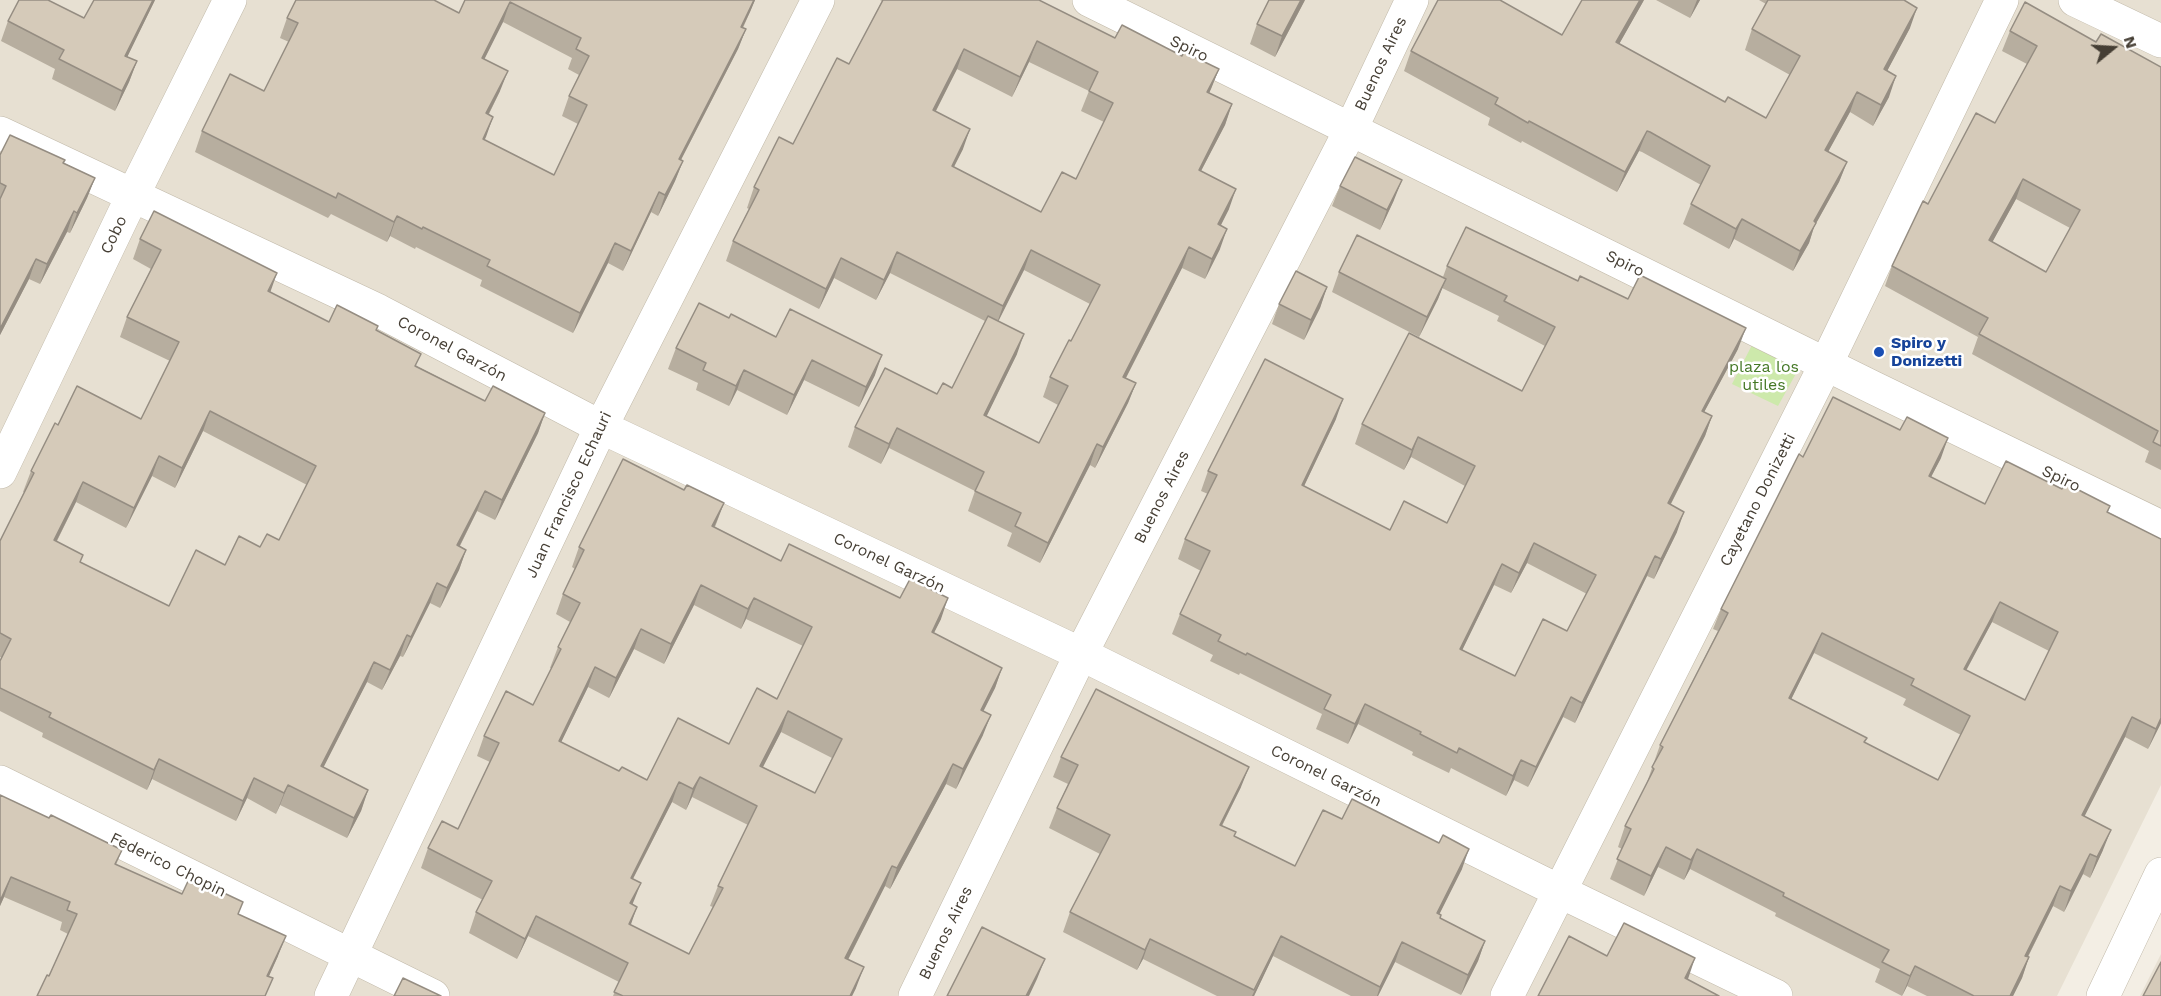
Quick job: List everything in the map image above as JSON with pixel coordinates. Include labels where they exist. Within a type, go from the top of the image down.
[{"type":"street","name":"Cobo","points":[[0,472],[132,197],[230,0]]},
{"type":"street","name":"Juan Francisco Echauri","points":[[332,996],[601,427],[818,0]]},
{"type":"street","name":"Spiro","points":[[1089,0],[2161,527]]},
{"type":"street","name":"Buenos Aires","points":[[915,996],[1081,654],[1351,129],[1412,0]]},
{"type":"street","name":"Cayetano Donizetti","points":[[1507,996],[1826,364],[2002,0]]},
{"type":"street","points":[[2075,0],[2161,42]]},
{"type":"street","name":"Coronel Garzón","points":[[0,133],[132,197],[379,311],[601,427],[1081,654],[1776,996]]},
{"type":"street","name":"Federico Chopin","points":[[0,782],[433,996]]},
{"type":"street","points":[[2103,996],[2161,874]]},
{"type":"shaded area","points":[[0,0],[2161,0],[2161,785],[2057,996],[0,996]]},
{"type":"shaded area","points":[[2161,954],[2161,996],[2140,996]]},
{"type":"green space","name":"plaza los utiles","points":[[1752,345],[1798,370],[1778,406],[1732,384]]},
{"type":"building","points":[[19,0],[48,0],[84,18],[94,0],[153,0],[125,56],[137,61],[122,91],[59,59],[64,50],[8,21]]},
{"type":"building","points":[[296,0],[434,0],[459,13],[465,0],[754,0],[741,27],[746,29],[679,159],[683,161],[665,195],[659,192],[631,251],[615,243],[580,313],[487,266],[490,260],[423,227],[422,229],[397,216],[394,222],[338,193],[336,198],[202,131],[230,74],[264,91],[298,23],[287,18]],"holes":[[[510,2],[581,38],[576,49],[589,56],[569,96],[587,105],[554,175],[483,139],[493,117],[486,113],[508,71],[482,58]]]},
{"type":"building","points":[[883,0],[1039,0],[1115,38],[1122,25],[1182,56],[1184,52],[1219,69],[1207,92],[1232,104],[1199,170],[1236,189],[1218,224],[1227,229],[1212,259],[1189,247],[1123,377],[1136,383],[1103,447],[1097,444],[1048,543],[1015,526],[1021,513],[975,491],[984,472],[897,428],[889,444],[855,427],[885,368],[937,394],[943,383],[952,388],[988,316],[1024,334],[984,415],[1039,443],[1068,386],[1050,377],[1100,285],[1031,250],[1003,306],[897,252],[884,280],[841,258],[826,289],[733,241],[759,190],[754,187],[779,137],[793,144],[837,58],[849,64]],"holes":[[[1037,41],[1098,72],[1089,91],[1113,103],[1076,179],[1062,172],[1041,212],[952,166],[970,129],[933,110],[964,49],[1020,77]]]},
{"type":"building","points":[[1269,0],[1301,0],[1282,36],[1257,24]]},
{"type":"building","points":[[1438,0],[1500,0],[1562,35],[1582,0],[1640,0],[1616,42],[1725,102],[1728,97],[1766,118],[1800,56],[1752,29],[1768,0],[1904,0],[1917,8],[1884,69],[1896,76],[1881,105],[1857,92],[1825,150],[1847,162],[1800,251],[1742,219],[1736,229],[1691,204],[1710,166],[1650,132],[1647,131],[1625,172],[1529,121],[1528,123],[1495,104],[1498,98],[1411,51]]},
{"type":"building","points":[[2025,2],[2096,42],[2101,34],[2161,67],[2161,446],[2153,442],[2158,431],[1979,334],[1988,318],[1892,266],[1923,201],[1928,204],[1976,113],[1995,123],[2037,46],[2010,31]],"holes":[[[2023,179],[2080,210],[2046,272],[1989,240]]]},
{"type":"building","points":[[10,135],[65,160],[63,163],[95,178],[77,213],[74,211],[47,264],[36,259],[0,329],[0,199],[6,186],[0,183],[0,155]]},
{"type":"building","points":[[1355,157],[1402,180],[1387,210],[1340,186]]},
{"type":"building","points":[[154,211],[277,273],[268,291],[329,322],[337,305],[378,326],[376,330],[421,354],[415,366],[485,401],[493,386],[545,413],[502,500],[485,491],[457,545],[466,550],[447,588],[437,583],[411,637],[407,635],[390,670],[374,662],[321,766],[368,790],[354,818],[288,785],[284,793],[254,778],[243,801],[159,759],[154,770],[49,717],[51,713],[0,688],[0,661],[11,639],[0,633],[0,541],[34,473],[31,471],[55,423],[58,425],[77,386],[141,419],[179,342],[127,317],[161,250],[140,239]],"holes":[[[210,411],[316,466],[279,540],[267,534],[260,547],[239,536],[225,565],[196,550],[169,606],[80,562],[83,555],[54,540],[83,482],[134,508],[159,456],[182,468]]]},
{"type":"building","points":[[1466,227],[1578,281],[1580,276],[1628,299],[1640,275],[1746,328],[1702,411],[1712,416],[1668,503],[1684,512],[1661,559],[1655,556],[1582,703],[1571,697],[1536,767],[1521,760],[1513,776],[1459,748],[1457,753],[1365,704],[1355,724],[1324,709],[1331,695],[1218,641],[1221,635],[1180,614],[1210,551],[1185,539],[1217,475],[1208,471],[1265,359],[1343,399],[1302,485],[1390,530],[1404,501],[1447,523],[1475,466],[1418,437],[1412,450],[1362,424],[1409,333],[1522,391],[1555,327],[1504,301],[1507,296],[1447,266]],"holes":[[[1534,543],[1596,575],[1567,631],[1543,619],[1515,676],[1460,649],[1502,564],[1519,573]]]},
{"type":"building","points":[[1357,235],[1446,279],[1427,317],[1339,272]]},
{"type":"building","points":[[1296,271],[1327,287],[1311,320],[1279,304]]},
{"type":"building","points":[[699,303],[729,318],[731,314],[776,337],[790,309],[882,355],[866,387],[812,360],[794,395],[744,370],[736,386],[703,370],[706,363],[676,348]]},
{"type":"building","points":[[1833,397],[1900,430],[1907,417],[1948,438],[1929,476],[1985,504],[2006,461],[2062,489],[2065,483],[2110,506],[2107,512],[2161,539],[2161,718],[2156,729],[2132,717],[2082,815],[2111,830],[2097,857],[2090,854],[2071,891],[2060,886],[2025,956],[2029,957],[2010,996],[1974,996],[1915,966],[1910,976],[1882,962],[1889,950],[1697,849],[1691,860],[1666,847],[1651,876],[1617,859],[1631,829],[1625,826],[1654,769],[1652,767],[1663,747],[1660,745],[1728,613],[1721,609],[1799,454],[1803,457]],"holes":[[[2000,602],[2058,632],[2025,700],[1964,669]],[[1822,633],[1914,679],[1911,685],[1970,716],[1938,780],[1864,742],[1867,738],[1789,698]]]},
{"type":"building","points":[[623,459],[684,490],[687,485],[724,503],[712,526],[781,561],[789,544],[900,598],[910,579],[948,598],[932,632],[1002,668],[981,710],[991,715],[963,769],[953,764],[897,868],[892,866],[845,958],[864,967],[850,996],[623,996],[614,992],[628,963],[536,916],[525,939],[476,912],[492,881],[428,848],[442,821],[458,829],[499,743],[484,736],[506,691],[533,705],[561,649],[558,647],[580,603],[563,594],[584,550],[579,547]],"holes":[[[701,585],[748,609],[754,598],[812,627],[777,699],[757,688],[729,744],[678,718],[647,780],[622,767],[619,771],[559,741],[595,667],[616,678],[641,629],[671,644]],[[788,711],[842,739],[815,793],[760,766]],[[700,777],[757,806],[718,886],[723,888],[689,954],[629,924],[637,907],[630,903],[641,883],[631,878],[679,782],[693,789]]]},
{"type":"building","points":[[1096,689],[1249,767],[1220,825],[1236,832],[1234,836],[1295,866],[1323,810],[1342,819],[1352,799],[1439,843],[1443,835],[1469,849],[1437,913],[1441,915],[1440,918],[1485,941],[1468,975],[1402,942],[1380,987],[1281,936],[1254,990],[1150,939],[1145,950],[1070,912],[1110,835],[1057,808],[1078,765],[1061,757]]},
{"type":"building","points":[[0,795],[49,818],[51,815],[122,850],[115,864],[182,894],[190,877],[243,902],[238,914],[286,936],[267,976],[273,978],[265,996],[37,996],[47,975],[49,976],[77,914],[67,910],[70,902],[11,877],[0,901]]},
{"type":"building","points":[[1624,923],[1695,958],[1685,978],[1719,996],[1538,996],[1569,936],[1607,956]]},
{"type":"building","points":[[982,927],[1045,959],[1026,996],[947,996]]},
{"type":"building","points":[[2161,962],[2161,996],[2143,996]]},
{"type":"building","points":[[403,978],[441,996],[394,996]]},
{"type":"place","name":"Spiro y Donizetti","points":[[1879,352]]}]
